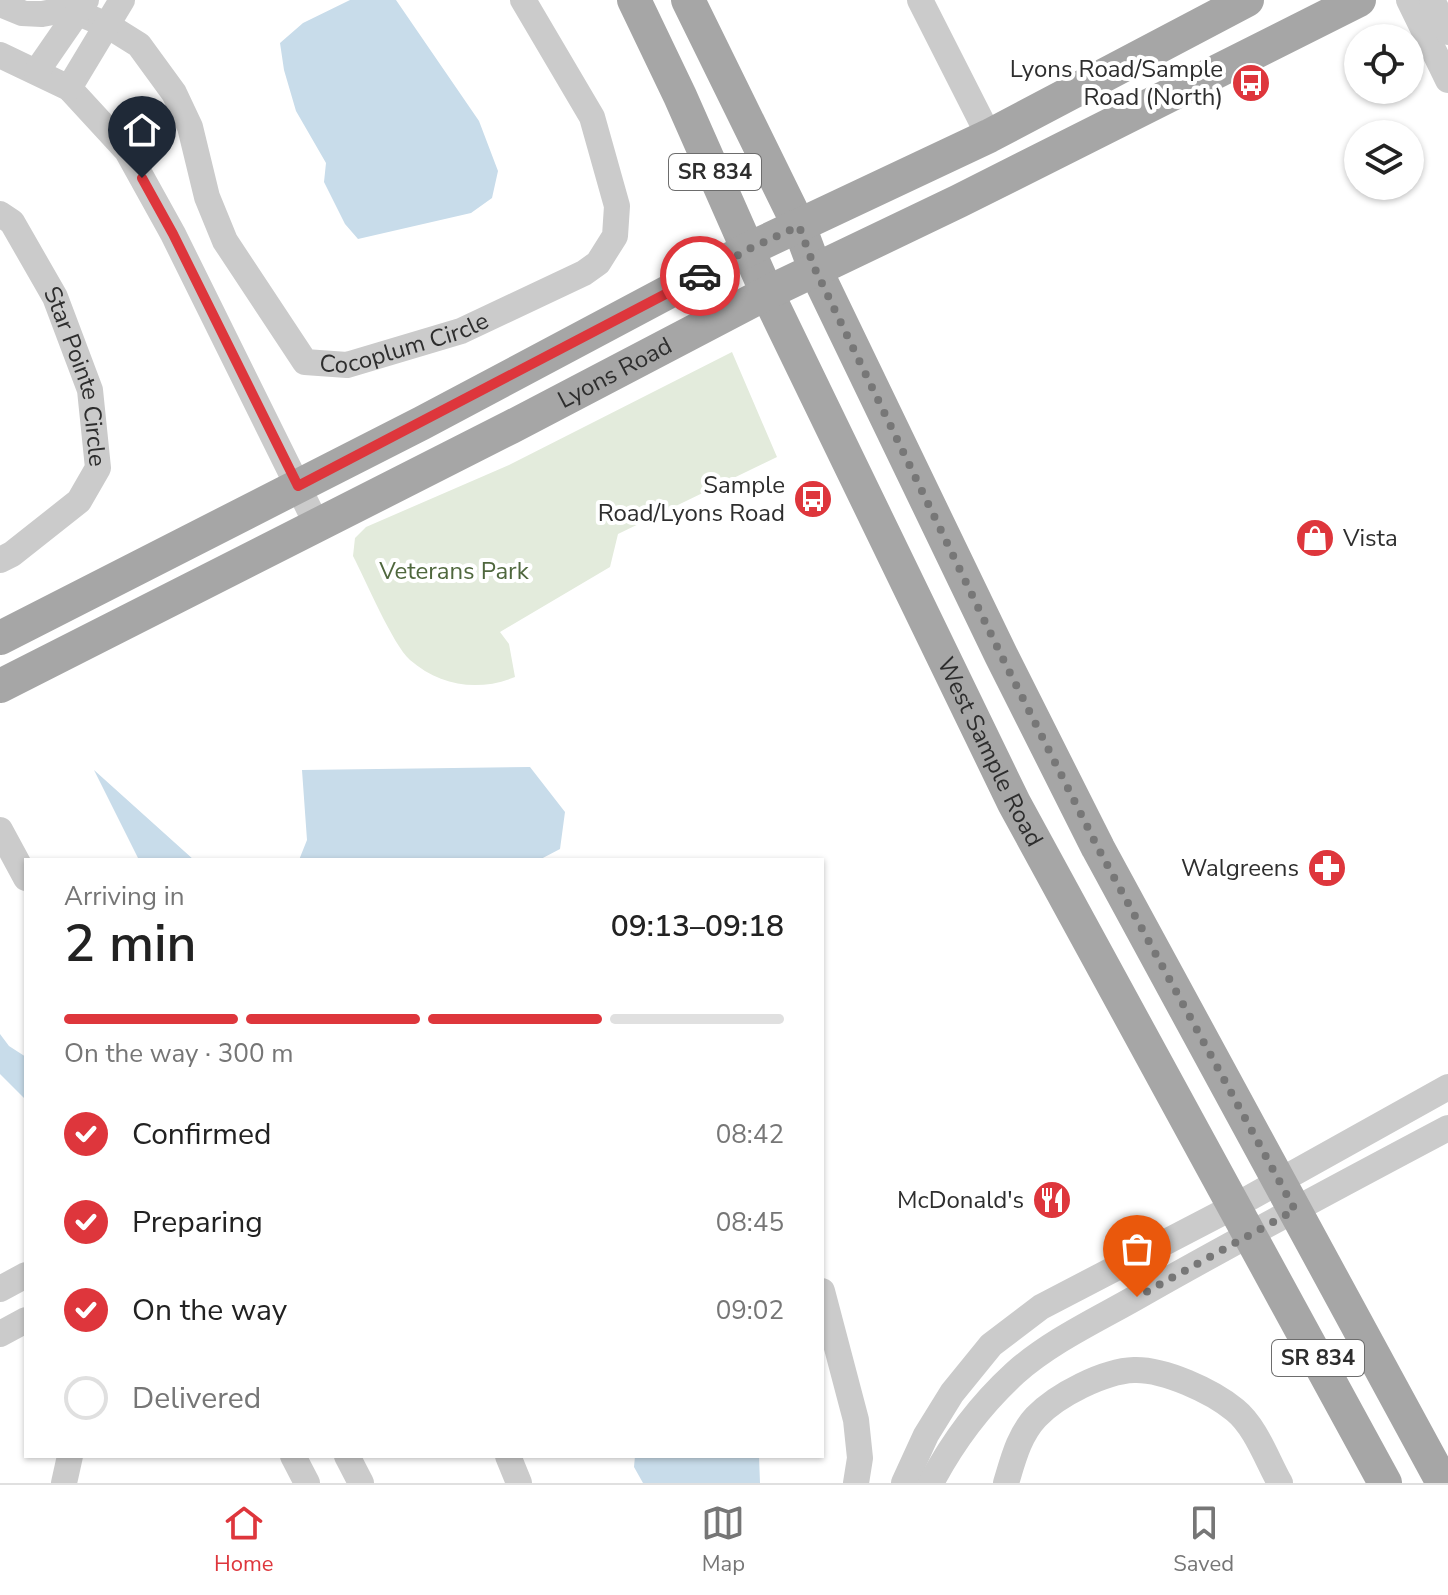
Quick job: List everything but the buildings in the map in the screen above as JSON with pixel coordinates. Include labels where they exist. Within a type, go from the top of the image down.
[{"type":"main road","name":"West Sample Road","points":[[634,0],[767,293],[1014,803],[1385,1483]]},
{"type":"main road","name":"SR 834","points":[[688,0],[799,226],[815,269],[1001,655],[1098,848],[1443,1483]]},
{"type":"main road","name":"Lyons Road","points":[[0,638],[298,486],[749,249],[989,136],[1247,0]]},
{"type":"main road","name":"Lyons Road","points":[[0,686],[767,293],[959,201],[1359,0]]},
{"type":"street","points":[[69,88],[122,0]]},
{"type":"street","name":"Cocoplum Circle","points":[[0,4],[22,13],[42,14],[82,7],[139,45],[174,93],[190,127],[207,197],[225,241],[305,362],[347,365],[461,331],[584,273],[598,263],[615,236],[617,206],[592,117],[523,0]]},
{"type":"street","points":[[920,0],[989,136]]},
{"type":"street","points":[[1409,0],[1448,80]]},
{"type":"street","points":[[1432,0],[1448,32]]},
{"type":"street","points":[[37,71],[82,7]]},
{"type":"street","points":[[0,55],[69,88],[127,151],[173,234],[317,525]]},
{"type":"street","name":"Star Pointe Circle","points":[[0,214],[12,222],[55,297],[90,390],[98,468],[79,501],[0,560]]},
{"type":"street","points":[[0,830],[24,874]]},
{"type":"street","points":[[931,1483],[947,1453],[976,1412],[1017,1371],[1242,1219],[1278,1180],[1448,1087]]},
{"type":"street","points":[[904,1483],[926,1435],[991,1345],[1041,1307],[1242,1219],[1295,1210],[1448,1128]]},
{"type":"street","points":[[0,1289],[24,1276]]},
{"type":"street","points":[[824,1299],[856,1420],[860,1458],[856,1483]]},
{"type":"street","points":[[0,1334],[24,1321]]},
{"type":"street","points":[[1006,1483],[1019,1443],[1036,1417],[1065,1394],[1101,1378],[1134,1370],[1175,1378],[1207,1392],[1237,1411],[1280,1483]]},
{"type":"street","points":[[64,1483],[70,1458]]},
{"type":"street","points":[[294,1458],[307,1483]]},
{"type":"street","points":[[348,1458],[361,1483]]},
{"type":"street","points":[[509,1458],[519,1483]]},
{"type":"green space","name":"Veterans Park","points":[[732,352],[777,457],[618,534],[610,567],[500,632],[509,644],[515,677],[487,684],[460,684],[434,676],[410,660],[388,627],[353,556],[355,538],[366,527],[509,465]]},
{"type":"water","points":[[350,0],[396,0],[479,121],[498,171],[492,198],[471,213],[358,239],[345,224],[324,182],[326,163],[296,111],[280,43],[303,23]]},
{"type":"water","points":[[530,767],[565,812],[560,849],[543,858],[300,858],[307,840],[302,770]]},
{"type":"water","points":[[94,770],[192,858],[138,858]]},
{"type":"water","points":[[0,1034],[9,1046],[24,1056],[24,1098],[0,1074]]},
{"type":"water","points":[[635,1458],[759,1458],[760,1483],[643,1483],[634,1467]]},
{"type":"way so far","points":[[700,276],[799,226],[815,269],[1028,710],[1098,848],[1295,1210],[1250,1232],[1137,1297]]},
{"type":"place","name":"Lyons Road/Sample Road (North)","points":[[1251,83]]},
{"type":"place","name":"Sample Road/Lyons Road","points":[[813,499]]},
{"type":"place","name":"Vista","points":[[1315,538]]},
{"type":"place","name":"Walgreens","points":[[1327,868]]},
{"type":"place","name":"McDonald's","points":[[1052,1200]]},
{"type":"route","points":[[142,178],[298,486],[700,276]]}]
